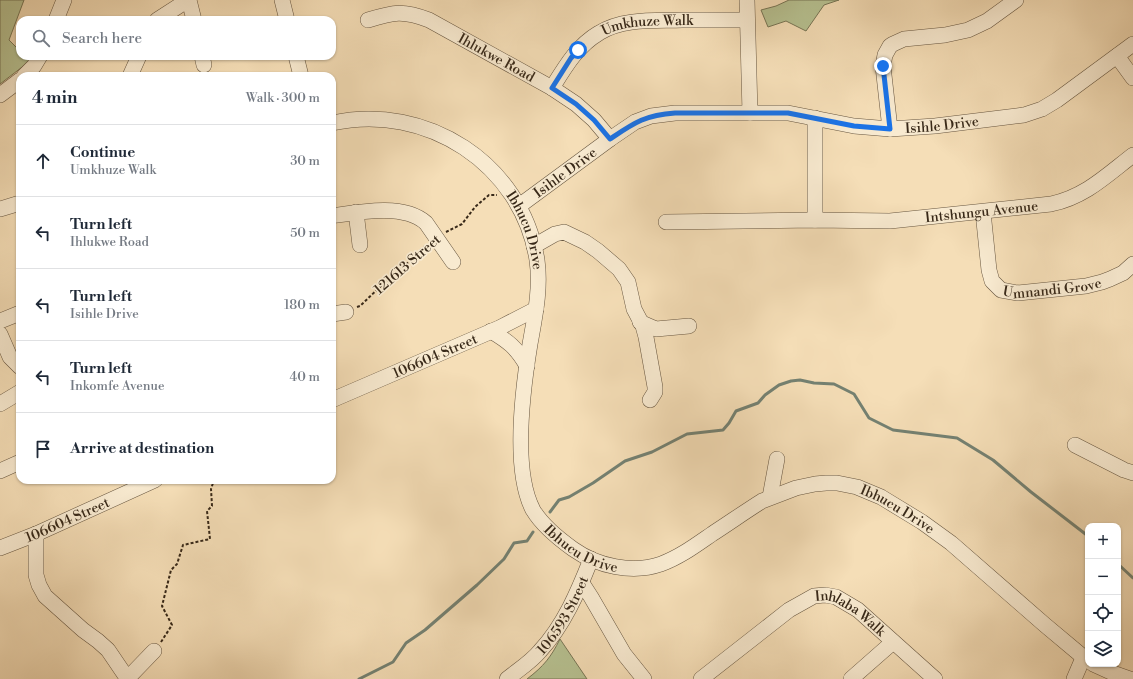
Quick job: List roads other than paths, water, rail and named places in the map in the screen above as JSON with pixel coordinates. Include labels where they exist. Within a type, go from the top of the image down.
[{"type":"street","points":[[58,16],[64,0]]},
{"type":"street","points":[[163,16],[189,0],[193,16]]},
{"type":"street","points":[[282,0],[286,16]]},
{"type":"street","points":[[747,0],[746,20],[750,113]]},
{"type":"street","points":[[890,129],[883,66],[885,55],[890,46],[904,39],[945,35],[968,30],[987,21],[1016,0]]},
{"type":"street","name":"Ihlukwe Road","points":[[368,20],[392,13],[415,14],[429,20],[552,88],[576,104],[594,120],[610,139]]},
{"type":"street","name":"Umkhuze Walk","points":[[552,88],[571,58],[578,50],[599,33],[618,24],[652,21],[746,20]]},
{"type":"street","name":"Isihle Drive","points":[[519,206],[635,122],[659,114],[788,113],[854,126],[890,129],[935,126],[1024,115],[1051,104],[1133,44]]},
{"type":"street","points":[[1117,56],[1133,78]]},
{"type":"street","points":[[28,72],[38,60]]},
{"type":"street","points":[[132,72],[137,60]]},
{"type":"street","points":[[297,60],[300,72]]},
{"type":"street","points":[[0,95],[16,83]]},
{"type":"street","points":[[815,118],[815,220]]},
{"type":"street","name":"Ibhucu Drive","points":[[336,122],[353,119],[391,120],[415,125],[449,138],[482,162],[504,184],[519,206],[526,220],[534,246],[538,272],[536,309],[527,366],[522,420],[521,450],[525,484],[534,512],[552,531],[570,546],[591,559],[614,566],[631,568],[652,566],[684,553],[770,497],[807,485],[826,483],[857,487],[881,497],[922,522],[951,543],[1085,658]]},
{"type":"street","name":"Intshungu Avenue","points":[[666,222],[815,220],[890,221],[1051,204],[1074,197],[1087,190],[1133,156]]},
{"type":"street","points":[[0,209],[16,204]]},
{"type":"street","points":[[336,215],[356,212],[388,211],[412,215],[421,219],[436,236],[453,262]]},
{"type":"street","points":[[356,212],[360,245]]},
{"type":"street","name":"Umnandi Grove","points":[[983,212],[989,270],[992,281],[1001,290],[1018,293],[1086,286],[1110,279],[1123,272],[1133,264]]},
{"type":"street","points":[[534,246],[555,234],[562,232],[569,234],[598,251],[619,269],[626,279],[634,309],[646,337],[655,387],[655,392],[650,400]]},
{"type":"street","name":"106604 Street","points":[[336,398],[491,331],[536,309]]},
{"type":"street","points":[[0,321],[16,315]]},
{"type":"street","points":[[640,322],[656,329],[689,326]]},
{"type":"street","points":[[491,331],[511,344],[527,366]]},
{"type":"street","points":[[0,334],[10,357],[16,363]]},
{"type":"street","points":[[0,404],[16,394]]},
{"type":"street","points":[[1075,445],[1124,470],[1133,473]]},
{"type":"street","points":[[770,497],[777,459]]},
{"type":"street","points":[[0,471],[16,464]]},
{"type":"street","name":"106604 Street","points":[[0,548],[36,534],[144,484]]},
{"type":"street","points":[[36,534],[36,575],[45,596],[108,650],[127,679],[154,651]]},
{"type":"street","name":"106593 Street","points":[[507,679],[531,660],[547,643],[566,615],[582,583],[591,559]]},
{"type":"street","points":[[582,583],[592,597],[619,646],[644,679]]},
{"type":"street","name":"Inhlaba Walk","points":[[701,679],[789,610],[814,596],[825,595],[836,597],[845,601],[858,610],[935,679]]},
{"type":"street","points":[[851,679],[893,642]]},
{"type":"street","points":[[1074,679],[1085,665]]},
{"type":"street","name":"Ibhucu Drive","points":[[1099,667],[1128,679]]},
{"type":"waterway","points":[[550,512],[559,500],[569,497],[593,483],[625,461],[652,452],[687,434],[723,430],[736,411],[758,403],[765,395],[779,385],[800,380],[814,383],[834,384],[854,394],[869,418],[893,430],[957,438],[993,460],[1031,492],[1085,534]]},
{"type":"waterway","points":[[359,679],[393,662],[406,643],[425,630],[477,585],[504,559],[514,543],[527,541],[533,532]]},
{"type":"waterway","points":[[1121,567],[1133,578]]}]
